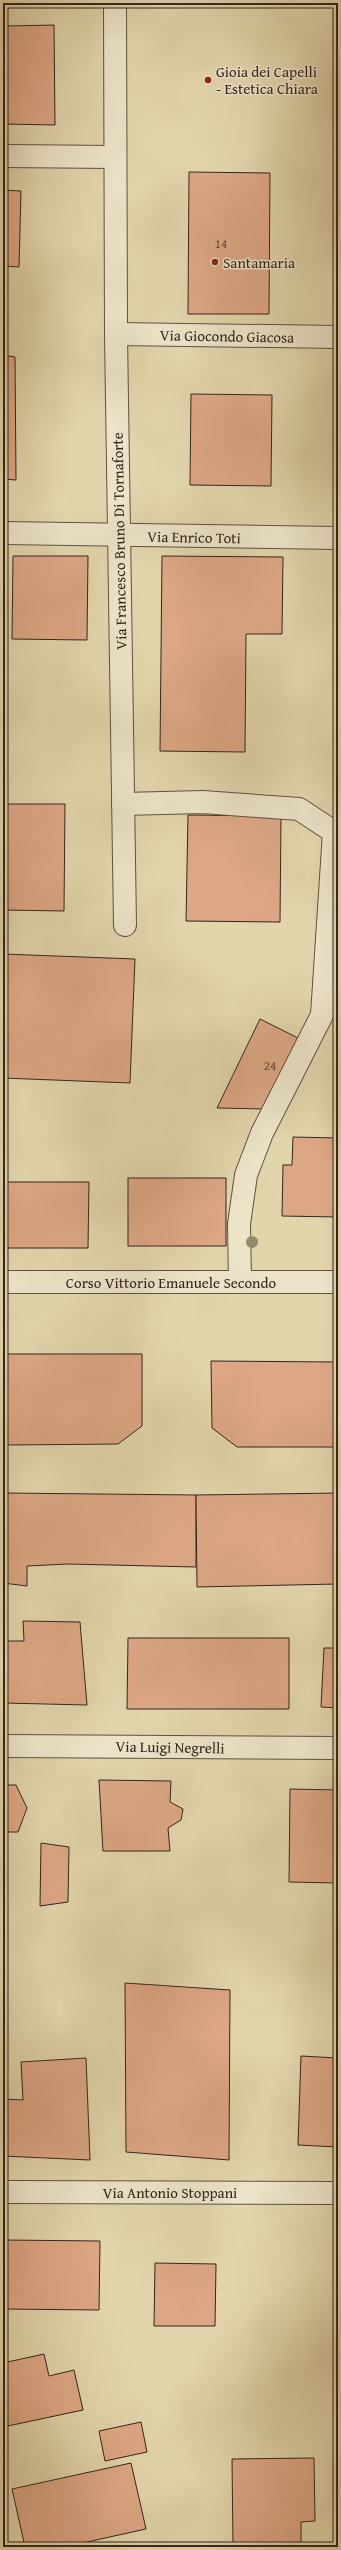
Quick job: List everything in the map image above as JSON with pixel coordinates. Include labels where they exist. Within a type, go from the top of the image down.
[{"type":"street","name":"Via Francesco Bruno Di Tornaforte","points":[[115,3],[116,334],[125,925]]},
{"type":"street","points":[[3,156],[115,157]]},
{"type":"street","name":"Via Giocondo Giacosa","points":[[116,334],[338,337]]},
{"type":"street","name":"Via Enrico Toti","points":[[3,533],[119,536],[338,538]]},
{"type":"street","points":[[123,804],[203,802],[299,809],[334,832],[322,1015],[262,1133],[246,1175],[239,1224],[240,1282]]},
{"type":"street","name":"Corso Vittorio Emanuele Secondo","points":[[3,1282],[338,1282]]},
{"type":"street","name":"Via Luigi Negrelli","points":[[3,1746],[338,1748]]},
{"type":"street","name":"Via Antonio Stoppani","points":[[3,2192],[338,2193]]},
{"type":"building","points":[[3,3],[5,3],[6,26],[54,25],[55,125],[3,124]]},
{"type":"building","points":[[189,172],[270,173],[269,314],[188,314]]},
{"type":"building","points":[[3,190],[21,191],[19,267],[3,266]]},
{"type":"building","points":[[3,355],[15,357],[16,480],[3,479]]},
{"type":"building","points":[[191,394],[272,395],[271,486],[190,485]]},
{"type":"building","points":[[13,556],[88,556],[87,640],[12,639]]},
{"type":"building","points":[[162,556],[283,557],[282,634],[246,634],[245,752],[160,751]]},
{"type":"building","points":[[3,804],[65,804],[64,911],[3,910]]},
{"type":"building","points":[[188,815],[281,816],[280,922],[186,921]]},
{"type":"building","points":[[3,954],[135,959],[130,1083],[3,1078]]},
{"type":"building","points":[[260,1019],[302,1040],[266,1109],[217,1108]]},
{"type":"building","points":[[293,1137],[338,1138],[338,1217],[282,1216],[283,1165],[292,1165]]},
{"type":"building","points":[[128,1178],[226,1178],[226,1246],[128,1246]]},
{"type":"building","points":[[3,1182],[89,1182],[88,1248],[3,1248]]},
{"type":"building","points":[[3,1354],[142,1354],[142,1426],[118,1444],[9,1445],[3,1441]]},
{"type":"building","points":[[211,1361],[338,1362],[338,1447],[237,1447],[212,1428]]},
{"type":"building","points":[[3,1493],[196,1495],[196,1567],[68,1564],[27,1566],[27,1586],[3,1583]]},
{"type":"building","points":[[338,1493],[338,1584],[197,1587],[196,1495]]},
{"type":"building","points":[[23,1621],[80,1622],[87,1705],[3,1703],[3,1641],[24,1641]]},
{"type":"building","points":[[128,1638],[289,1638],[289,1709],[127,1709]]},
{"type":"building","points":[[324,1648],[338,1648],[338,1708],[321,1707]]},
{"type":"building","points":[[99,1780],[171,1781],[170,1802],[183,1809],[181,1820],[168,1828],[170,1851],[103,1851]]},
{"type":"building","points":[[3,1785],[16,1785],[27,1808],[18,1832],[3,1832]]},
{"type":"building","points":[[290,1789],[338,1790],[338,1883],[289,1882]]},
{"type":"building","points":[[41,1843],[69,1847],[68,1902],[40,1906]]},
{"type":"building","points":[[125,1983],[230,1990],[229,2160],[126,2152]]},
{"type":"building","points":[[301,2056],[338,2058],[338,2147],[298,2145]]},
{"type":"building","points":[[86,2058],[90,2160],[3,2156],[3,2099],[23,2100],[21,2062]]},
{"type":"building","points":[[3,2240],[100,2241],[99,2310],[3,2309]]},
{"type":"building","points":[[155,2263],[216,2264],[215,2326],[154,2326]]},
{"type":"building","points":[[44,2354],[49,2376],[74,2370],[83,2410],[3,2427],[3,2363]]},
{"type":"building","points":[[141,2422],[147,2452],[105,2461],[99,2431]]},
{"type":"building","points":[[314,2458],[315,2521],[301,2522],[301,2547],[233,2547],[232,2459]]},
{"type":"building","points":[[131,2463],[146,2529],[64,2547],[25,2547],[12,2489]]},
{"type":"place","name":"Gioia dei Capelli - Estetica Chiara","points":[[208,80]]},
{"type":"place","name":"Santamaria","points":[[215,262]]}]
